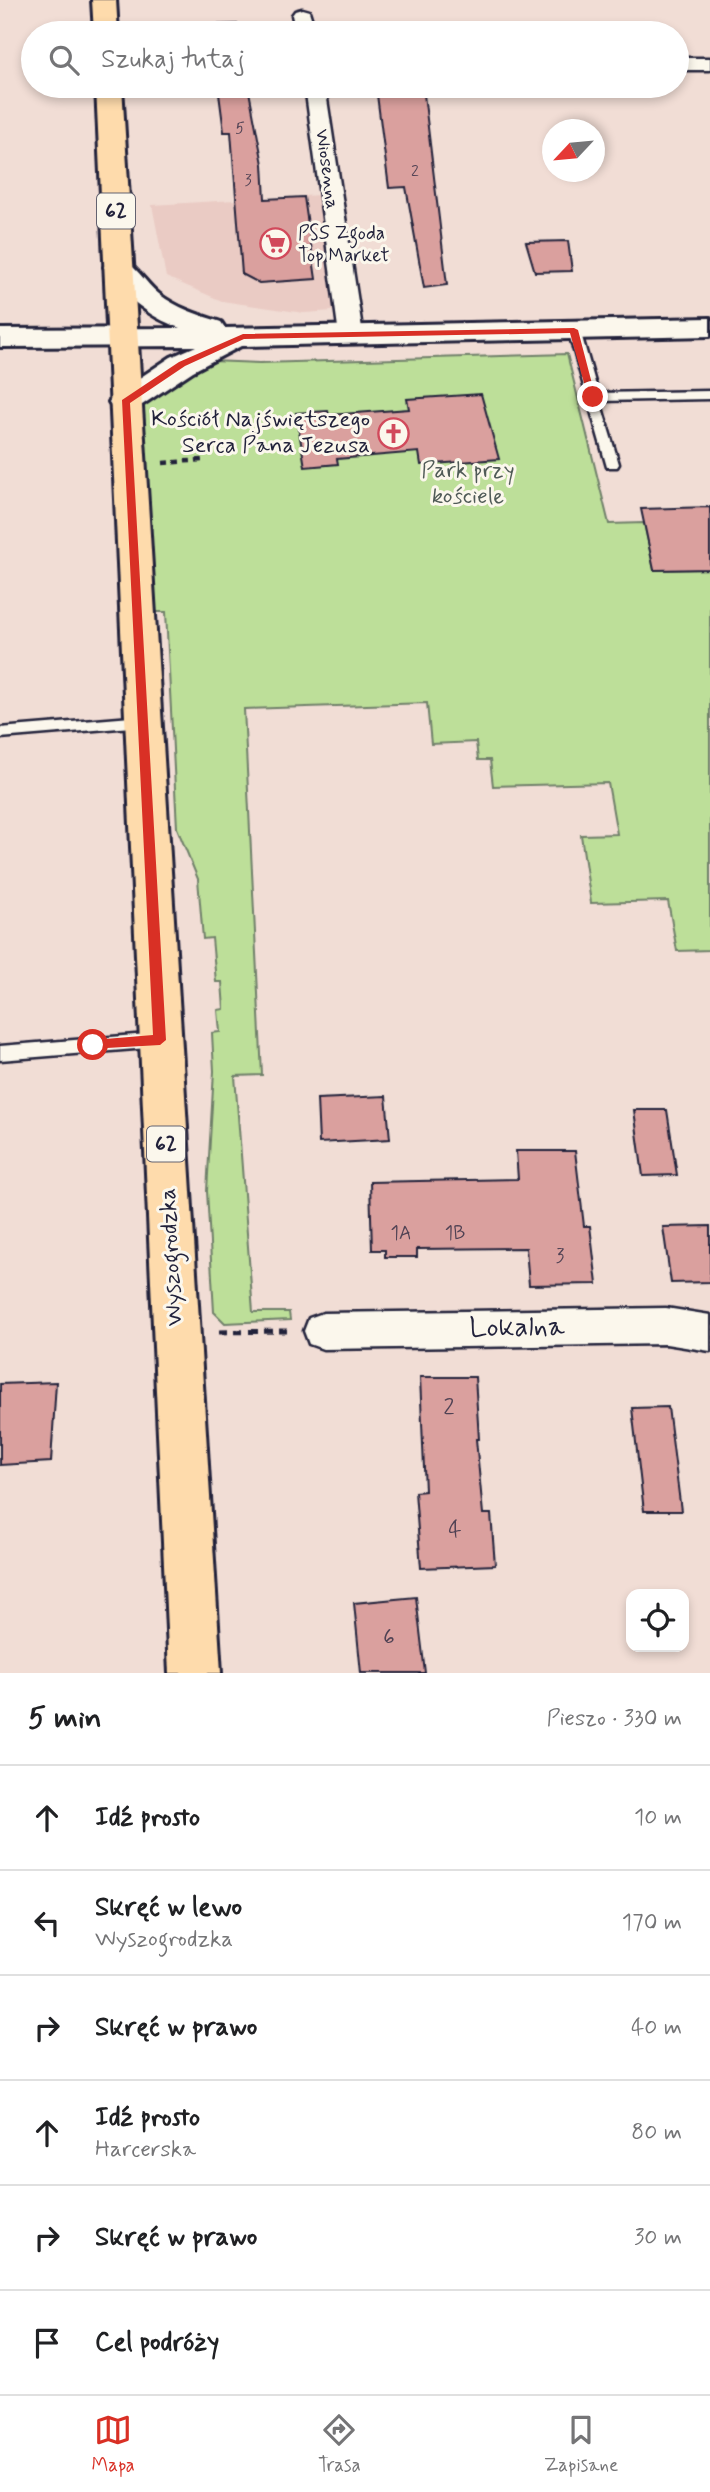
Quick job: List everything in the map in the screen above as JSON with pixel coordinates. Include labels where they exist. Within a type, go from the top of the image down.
[{"type":"main road","points":[[104,0],[105,21]]},
{"type":"main road","name":"Wyszogrodzka","points":[[110,98],[160,1040],[191,1332],[195,1673]]},
{"type":"street","points":[[689,64],[710,64]]},
{"type":"street","name":"Wiosenna","points":[[317,98],[351,335]]},
{"type":"street","points":[[118,267],[141,295],[163,312],[243,337]]},
{"type":"street","points":[[0,338],[243,337],[710,327]]},
{"type":"street","points":[[125,402],[182,364],[243,337]]},
{"type":"street","name":"Lokalna","points":[[323,1331],[666,1326],[710,1333]]},
{"type":"lane","points":[[574,330],[612,464]]},
{"type":"lane","points":[[593,397],[710,395]]},
{"type":"lane","points":[[0,733],[143,721]]},
{"type":"lane","points":[[0,1054],[160,1040]]},
{"type":"path","points":[[157,466],[167,462],[203,460]]},
{"type":"path","points":[[191,1332],[323,1331]]},
{"type":"shaded area","points":[[320,195],[333,311],[304,313],[222,301],[166,277],[152,205]]},
{"type":"green space","name":"Park przy kościele","points":[[567,354],[609,524],[644,523],[654,570],[710,569],[710,950],[677,951],[668,901],[591,903],[581,835],[617,834],[608,783],[493,786],[490,760],[478,760],[476,742],[431,744],[427,703],[244,709],[262,1075],[235,1076],[253,1312],[289,1312],[290,1320],[225,1323],[214,1312],[207,1191],[214,1071],[212,1033],[220,1032],[218,1010],[224,1009],[222,982],[216,982],[212,938],[203,939],[198,879],[177,828],[166,612],[156,612],[143,403],[211,361],[260,363]]},
{"type":"building","points":[[220,98],[250,98],[263,164],[265,199],[304,197],[316,279],[259,283],[242,274],[231,132],[224,132]]},
{"type":"building","points":[[377,98],[424,98],[447,285],[424,288],[406,187],[389,188]]},
{"type":"building","points":[[568,241],[572,271],[535,272],[526,242]]},
{"type":"building","name":"Kościół Najświętszego Serca Pana Jezusa","points":[[481,394],[499,459],[421,465],[419,452],[337,459],[338,464],[305,467],[296,413],[328,411],[329,415],[409,409],[407,399]]},
{"type":"building","points":[[710,507],[710,569],[654,570],[641,509]]},
{"type":"building","points":[[386,1096],[390,1139],[319,1143],[317,1099]]},
{"type":"building","points":[[634,1110],[667,1110],[677,1175],[643,1176]]},
{"type":"building","points":[[516,1151],[575,1151],[584,1226],[590,1226],[597,1284],[529,1285],[526,1248],[417,1249],[417,1257],[385,1257],[385,1250],[372,1250],[370,1182],[518,1179]]},
{"type":"building","points":[[710,1226],[710,1282],[671,1283],[663,1227]]},
{"type":"building","points":[[420,1377],[475,1377],[479,1439],[476,1439],[483,1514],[491,1514],[495,1565],[421,1568],[415,1492],[425,1491]]},
{"type":"building","points":[[56,1382],[51,1462],[0,1465],[0,1384]]},
{"type":"building","points":[[668,1407],[681,1511],[644,1511],[632,1408]]},
{"type":"building","points":[[416,1597],[425,1673],[361,1673],[354,1603]]},
{"type":"place","name":"PSS Zgoda Top Market","points":[[275,244]]},
{"type":"place","name":"Kościół Najświętszego Serca Pana Jezusa","points":[[393,433]]},
{"type":"route","points":[[93,1045],[160,1040],[125,402],[182,364],[243,337],[574,330],[593,397]]}]
